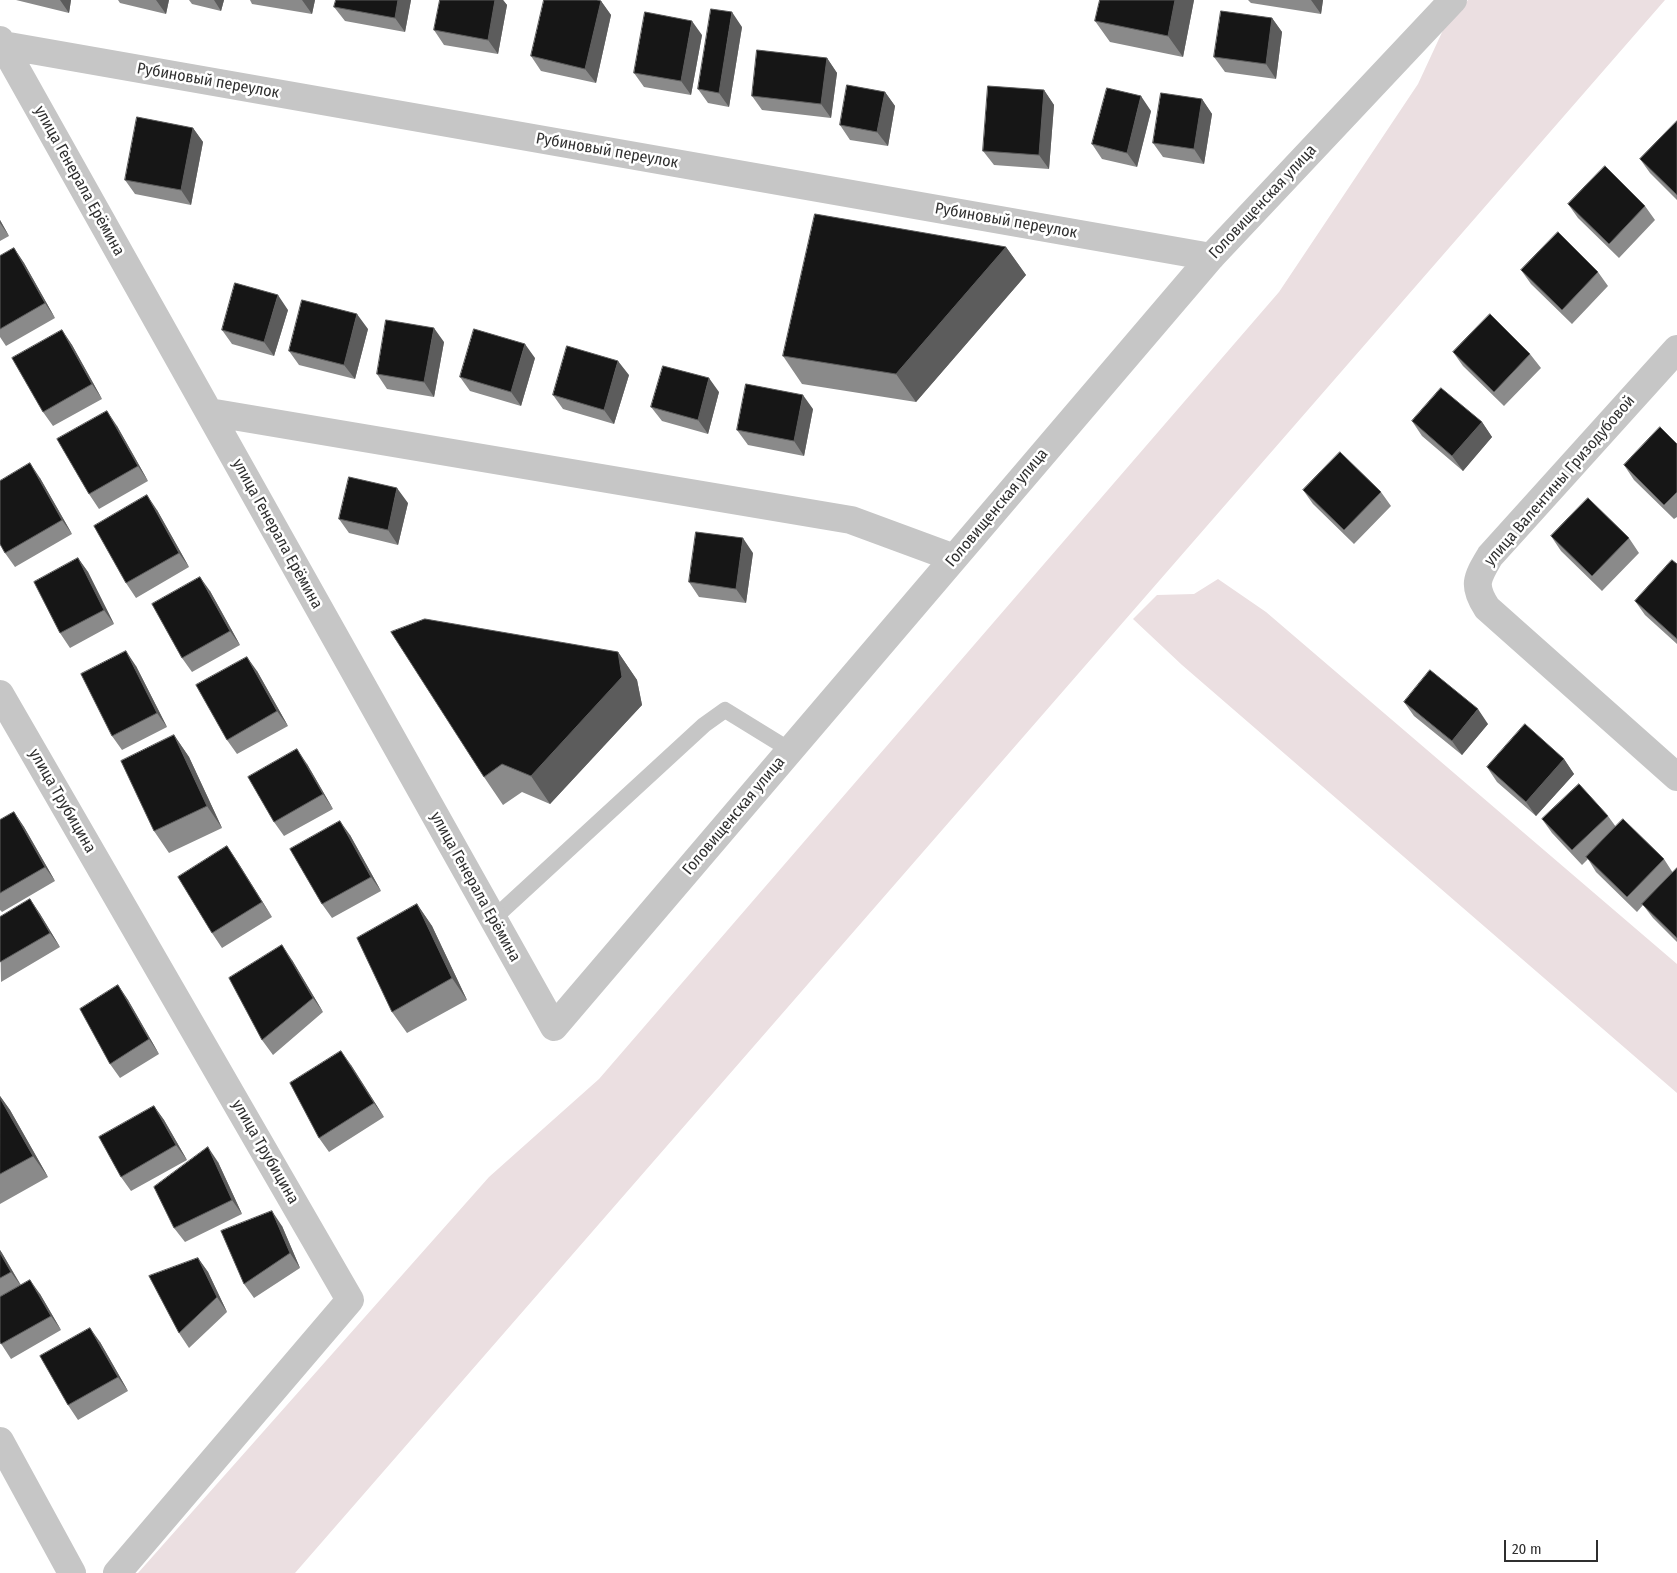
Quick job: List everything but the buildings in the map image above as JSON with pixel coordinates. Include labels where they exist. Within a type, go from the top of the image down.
[{"type":"street","name":"Головищенская улица","points":[[554,1027],[1211,257],[1453,0]]},
{"type":"street","name":"Рубиновый переулок","points":[[2,43],[1211,257]]},
{"type":"street","name":"улица Генерала Ерёмина","points":[[2,43],[554,1027]]},
{"type":"street","name":"улица Валентины Гризодубовой","points":[[1677,349],[1490,556],[1477,578],[1478,595],[1487,608],[1677,777]]},
{"type":"street","points":[[209,412],[851,520],[954,558]]},
{"type":"street","name":"улица Трубицина","points":[[0,694],[350,1300],[117,1573]]},
{"type":"street","points":[[0,1441],[72,1573]]},
{"type":"lane","points":[[493,919],[704,725],[725,710],[790,750]]},
{"type":"shaded area","points":[[1468,0],[1665,0],[295,1573],[138,1573],[489,1177],[599,1079],[1279,292],[1418,84],[1444,28]]},
{"type":"shaded area","points":[[1218,579],[1266,612],[1677,964],[1677,1093],[1182,665],[1133,619],[1157,595],[1194,594]]}]
